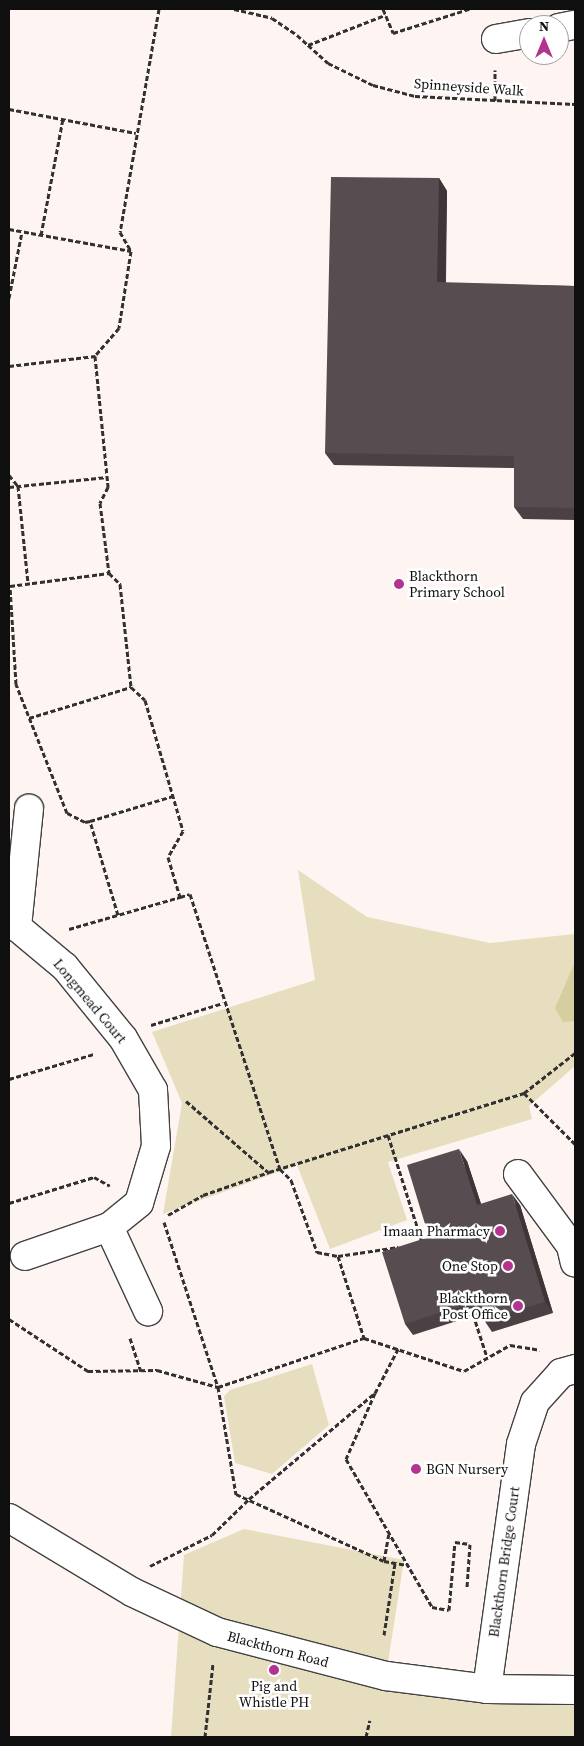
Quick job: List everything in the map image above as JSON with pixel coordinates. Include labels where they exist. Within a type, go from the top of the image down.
[{"type":"street","points":[[496,39],[519,35]]},
{"type":"street","points":[[21,932],[29,809]]},
{"type":"street","name":"Longmead Court","points":[[21,932],[65,967],[123,1038],[153,1090],[156,1146],[139,1203]]},
{"type":"street","points":[[518,1174],[571,1246],[575,1263]]},
{"type":"street","points":[[26,1256],[110,1227],[139,1203]]},
{"type":"street","points":[[110,1227],[148,1311]]},
{"type":"street","name":"Blackthorn Bridge Court","points":[[487,1688],[521,1444],[535,1402],[561,1373],[575,1369]]},
{"type":"street","name":"Blackthorn Road","points":[[9,1518],[132,1592],[217,1632],[386,1676],[487,1688],[575,1690]]},
{"type":"path","points":[[9,366],[95,356],[119,328],[131,252],[120,232],[159,9]]},
{"type":"path","name":"Spinneyside Walk","points":[[234,9],[272,18],[308,45],[328,63],[373,85],[415,96],[575,104]]},
{"type":"path","points":[[383,9],[393,33],[469,9]]},
{"type":"path","points":[[308,45],[385,15]]},
{"type":"path","points":[[9,109],[136,133]]},
{"type":"path","points":[[41,235],[62,119]]},
{"type":"path","points":[[9,229],[131,252]]},
{"type":"path","points":[[9,298],[22,232]]},
{"type":"path","points":[[95,356],[108,487],[100,503],[109,574],[120,584],[131,687],[146,700],[182,830],[168,857],[180,897]]},
{"type":"path","points":[[9,475],[18,486],[28,583]]},
{"type":"path","points":[[9,487],[107,477]]},
{"type":"path","points":[[109,574],[9,586],[16,684],[67,813],[85,822],[173,796]]},
{"type":"path","points":[[9,685],[16,684]]},
{"type":"path","points":[[29,718],[131,687]]},
{"type":"path","points":[[90,821],[118,915]]},
{"type":"path","points":[[21,932],[60,932],[190,894],[280,1169],[291,1180],[317,1252],[338,1256],[404,1247]]},
{"type":"path","points":[[407,1566],[384,1561],[236,1494],[218,1387],[163,1218],[203,1195],[269,1172],[524,1093],[575,1053]]},
{"type":"path","points":[[153,1090],[167,1085],[269,1172]]},
{"type":"path","points":[[524,1093],[575,1144]]},
{"type":"path","points":[[388,1135],[422,1244]]},
{"type":"path","points":[[9,1202],[94,1177],[139,1203]]},
{"type":"path","points":[[413,1245],[431,1242]]},
{"type":"path","points":[[338,1256],[364,1338]]},
{"type":"path","points":[[472,1311],[487,1357]]},
{"type":"path","points":[[9,1319],[88,1371],[158,1370],[218,1387],[364,1338],[464,1371],[510,1345],[545,1351]]},
{"type":"path","points":[[398,1349],[375,1393],[346,1458],[432,1608],[449,1610],[455,1542],[470,1544],[466,1593]]},
{"type":"path","points":[[141,1570],[212,1535],[249,1499],[375,1393]]},
{"type":"path","points":[[384,1561],[388,1534]]},
{"type":"path","points":[[384,1635],[395,1563]]},
{"type":"path","points":[[204,1737],[217,1632]]},
{"type":"path","points":[[366,1737],[370,1720]]},
{"type":"path","points":[[138,1737],[154,1737]]},
{"type":"shaded area","points":[[298,870],[367,917],[490,943],[575,934],[575,1066],[529,1106],[532,1119],[388,1162],[407,1220],[330,1249],[297,1165],[163,1214],[182,1103],[152,1032],[315,980]]},
{"type":"shaded area","points":[[575,962],[575,1021],[563,1022],[555,1008]]},
{"type":"shaded area","points":[[312,1364],[329,1425],[272,1474],[235,1463],[224,1396],[230,1390]]},
{"type":"shaded area","points":[[244,1529],[404,1560],[386,1675],[575,1690],[575,1737],[171,1737],[184,1555]]},
{"type":"building","points":[[331,177],[439,178],[437,282],[575,286],[575,508],[514,507],[514,456],[325,453]]},
{"type":"building","points":[[459,1149],[477,1205],[512,1194],[545,1302],[484,1320],[479,1300],[405,1324],[382,1252],[429,1237],[407,1165]]},
{"type":"place","name":"Blackthorn Primary School","points":[[399,584]]},
{"type":"place","name":"Imaan Pharmacy","points":[[500,1231]]},
{"type":"place","name":"One Stop","points":[[508,1266]]},
{"type":"place","name":"Blackthorn Post Office","points":[[518,1306]]},
{"type":"place","name":"BGN Nursery","points":[[416,1469]]},
{"type":"place","name":"Pig and Whistle PH","points":[[274,1670]]}]
